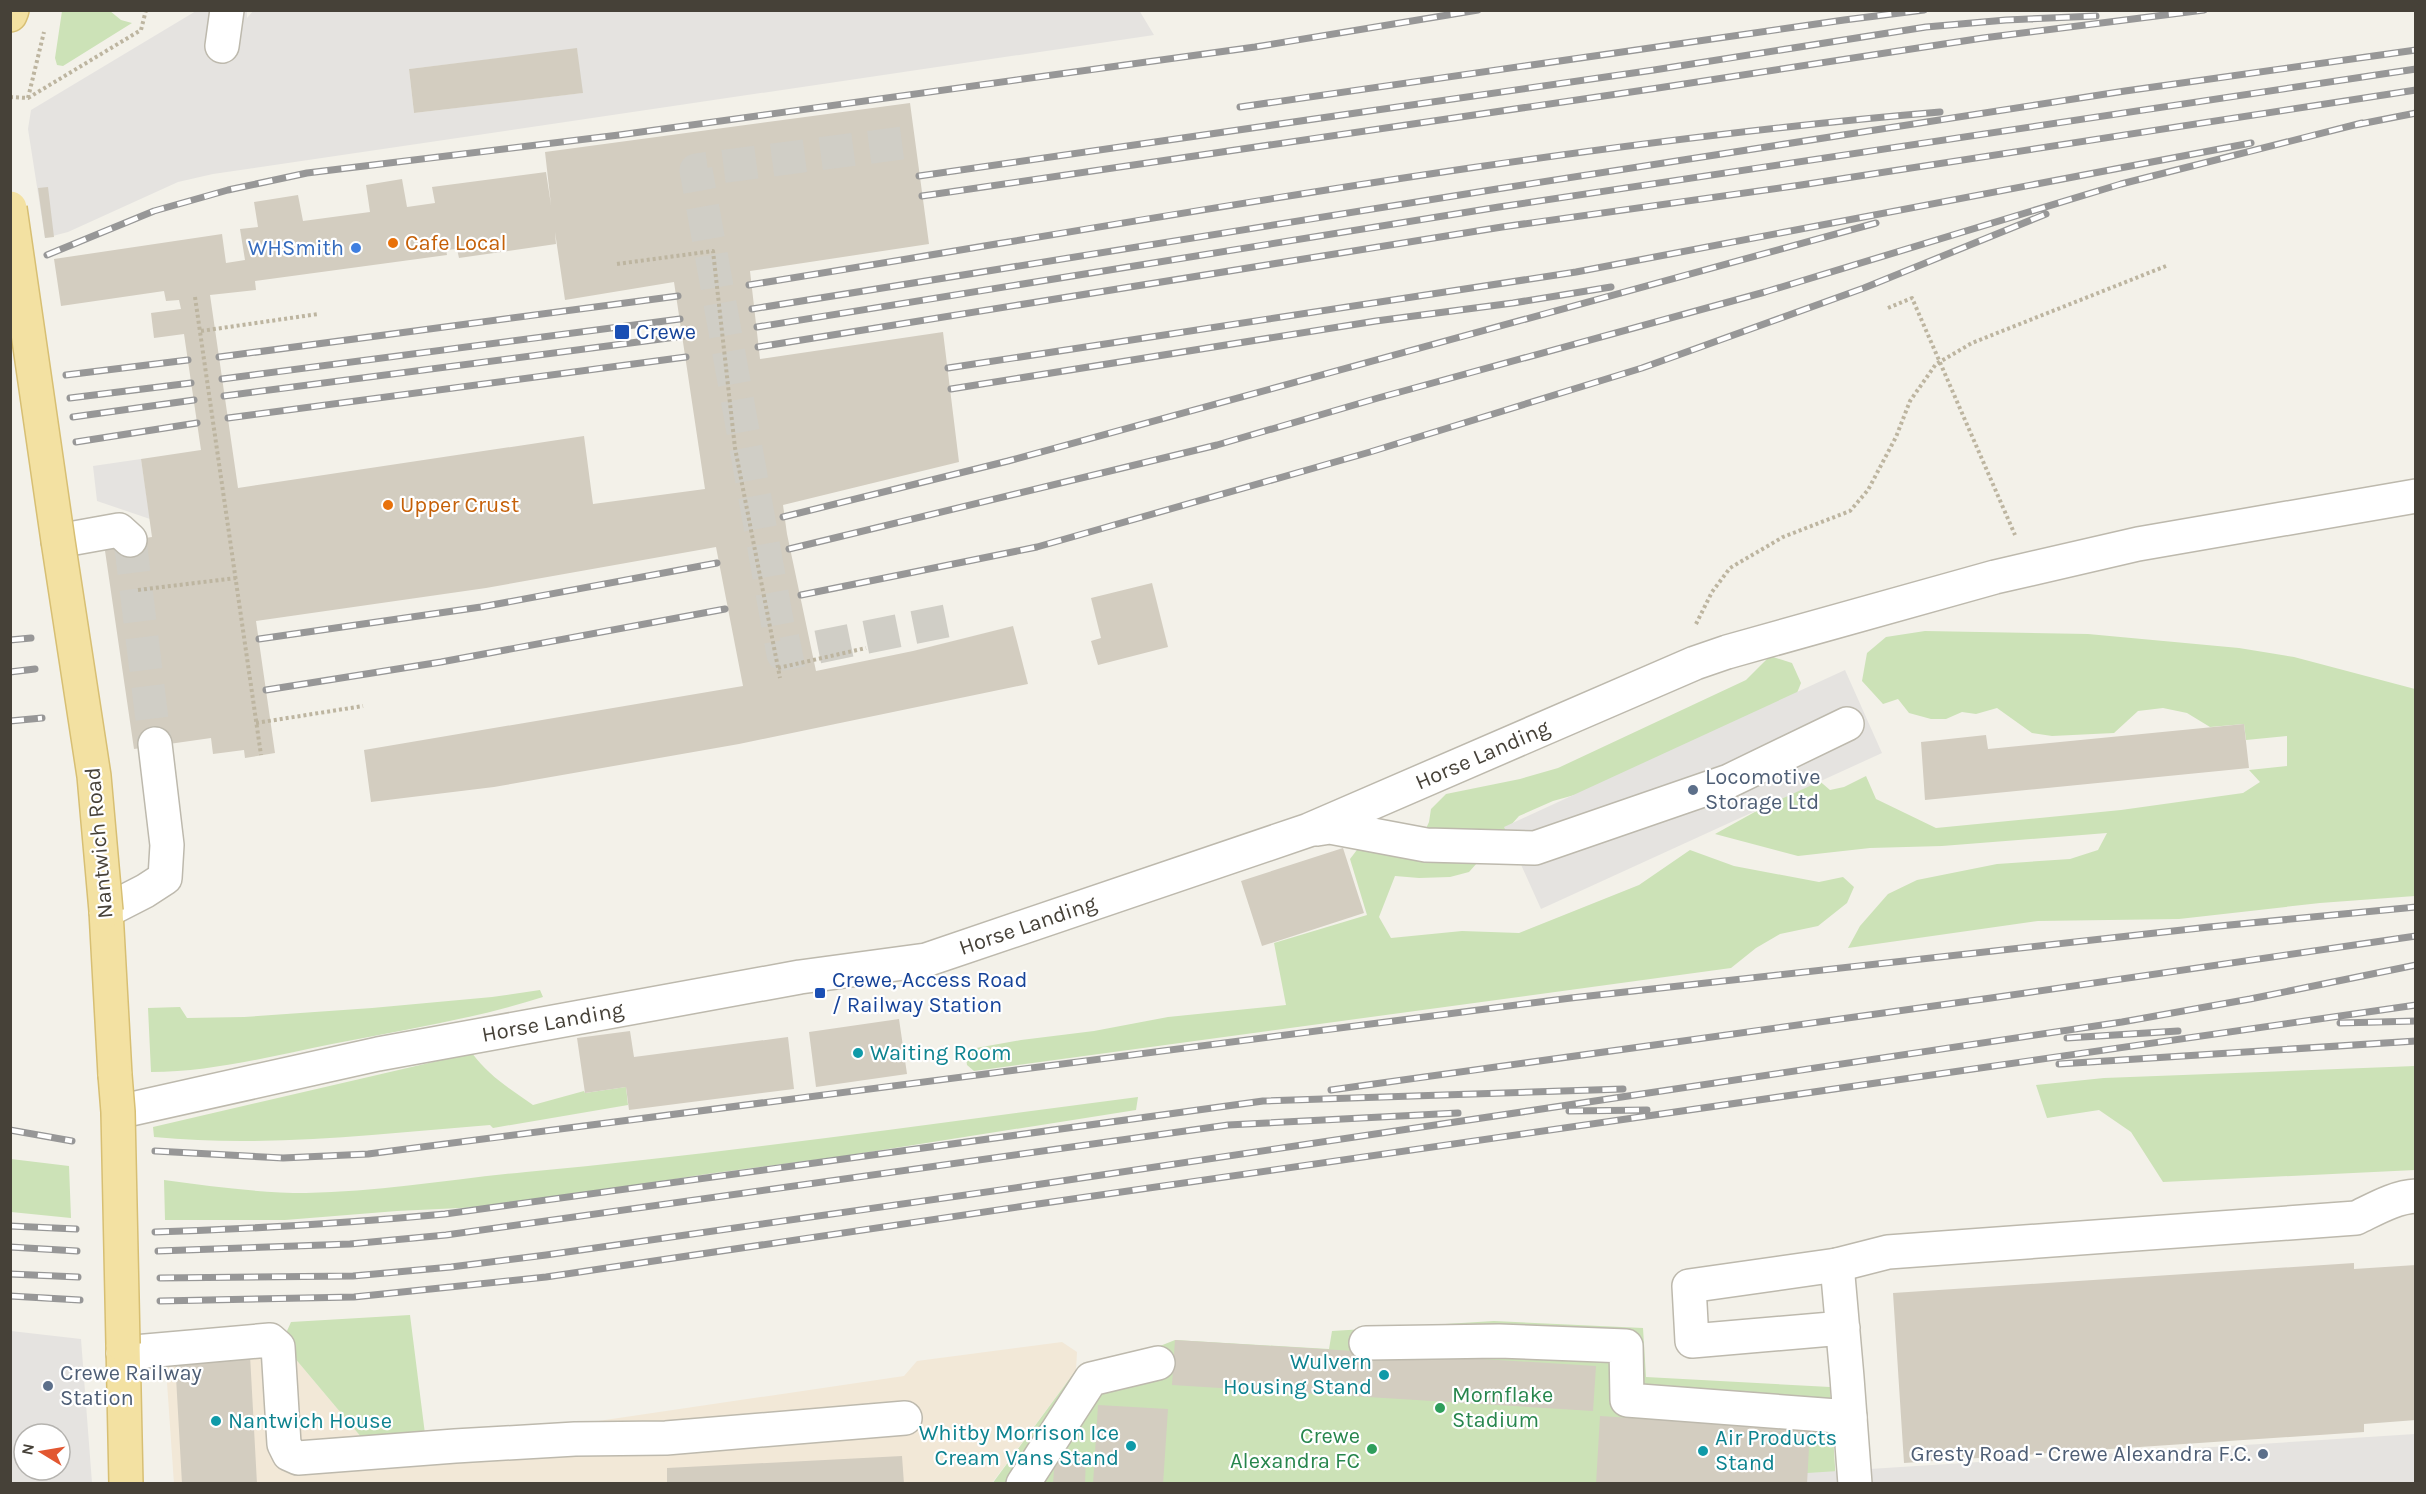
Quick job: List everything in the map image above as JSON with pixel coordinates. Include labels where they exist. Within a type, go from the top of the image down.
[{"type":"main road","points":[[10,15],[12,10]]},
{"type":"main road","name":"Nantwich Road","points":[[10,208],[94,776],[106,911],[118,1112],[126,1484]]},
{"type":"lane","points":[[222,46],[227,10]]},
{"type":"lane","name":"Horse Landing","points":[[118,1112],[378,1054],[800,977],[926,960],[1309,830],[1695,663],[1727,652],[2029,569],[2138,544],[2415,496]]},
{"type":"lane","points":[[58,541],[119,530],[130,540]]},
{"type":"lane","points":[[1309,830],[1330,827],[1426,845],[1535,848],[1729,782],[1847,724]]},
{"type":"lane","points":[[106,911],[165,878],[167,845],[155,744]]},
{"type":"lane","points":[[1843,1328],[1692,1341],[1689,1286],[1837,1265],[1888,1252],[2356,1218],[2407,1196],[2415,1196]]},
{"type":"lane","points":[[1837,1265],[1855,1484]]},
{"type":"lane","points":[[123,1348],[270,1340],[278,1347],[284,1444],[289,1454],[298,1458],[575,1439],[666,1438],[905,1418]]},
{"type":"lane","points":[[1366,1343],[1499,1341],[1626,1346],[1627,1400],[1850,1417]]},
{"type":"lane","points":[[1023,1484],[1091,1378],[1158,1363]]},
{"type":"path","points":[[10,97],[28,98],[141,30],[146,10]]},
{"type":"path","points":[[28,98],[47,21]]},
{"type":"path","points":[[616,264],[713,251],[735,448],[780,678]]},
{"type":"path","points":[[1695,663],[1692,646],[1695,625],[1712,592],[1730,568],[1783,537],[1850,511],[1869,490],[1896,437],[1910,401],[1940,362],[1972,343],[2166,266]]},
{"type":"path","points":[[195,297],[261,755]]},
{"type":"path","points":[[1888,308],[1912,298],[2029,569]]},
{"type":"path","points":[[201,331],[318,314]]},
{"type":"path","points":[[138,590],[236,578]]},
{"type":"path","points":[[778,668],[866,648]]},
{"type":"path","points":[[256,723],[363,706]]},
{"type":"shaded area","points":[[254,10],[1139,10],[1154,35],[213,174],[178,182],[68,232],[45,238],[28,129],[31,110],[196,11],[247,11],[247,18]],"holes":[[[577,49],[582,93],[414,113],[409,69]]]},
{"type":"shaded area","points":[[141,459],[150,519],[97,501],[93,466]]},
{"type":"shaded area","name":"Locomotive Storage Ltd","points":[[1845,670],[1882,753],[1541,909],[1504,827]]},
{"type":"shaded area","name":"Crewe Railway Station","points":[[11,1331],[81,1339],[92,1483],[11,1483]]},
{"type":"shaded area","points":[[287,1331],[288,1350],[362,1438],[578,1424],[904,1376],[917,1361],[1062,1342],[1077,1352],[1076,1370],[992,1483],[174,1484],[164,1339]]},
{"type":"shaded area","name":"Gresty Road - Crewe Alexandra F.C.","points":[[2415,1434],[2415,1483],[1807,1484],[1807,1473]]},
{"type":"green space","points":[[62,11],[110,11],[121,20],[132,23],[63,66],[57,65],[55,58]]},
{"type":"green space","points":[[1925,631],[2088,634],[2239,648],[2294,657],[2415,689],[2415,896],[2320,903],[2179,919],[2038,921],[1848,948],[1860,926],[1888,894],[1917,880],[1997,864],[2070,859],[2098,850],[2107,833],[1942,846],[1870,848],[1798,856],[1715,834],[1816,778],[1830,790],[1844,787],[1866,776],[1876,799],[1936,828],[2121,810],[2243,793],[2260,782],[2249,770],[2287,766],[2287,736],[2246,740],[2244,724],[2210,727],[2187,713],[2163,708],[2138,711],[2114,733],[2052,736],[2032,733],[1997,708],[1976,714],[1962,712],[1946,719],[1931,719],[1909,713],[1898,699],[1883,704],[1862,681],[1867,653],[1886,637]]},
{"type":"green space","points":[[1770,656],[1792,663],[1801,683],[1793,703],[1585,792],[1553,801],[1519,816],[1469,872],[1450,877],[1395,876],[1379,917],[1391,938],[1462,931],[1519,933],[1639,885],[1690,850],[1734,866],[1819,882],[1843,877],[1854,887],[1847,903],[1818,926],[1780,934],[1756,948],[1731,968],[974,1071],[967,1065],[965,1050],[1094,1031],[1168,1017],[1286,1005],[1274,943],[1367,915],[1350,859],[1366,838],[1420,842],[1429,822],[1431,809],[1446,794],[1520,779],[1558,768],[1746,680]]},
{"type":"green space","points":[[540,990],[543,997],[491,1012],[242,1062],[197,1069],[151,1072],[148,1008],[180,1007],[187,1018],[244,1017],[372,1008],[492,997]]},
{"type":"green space","points":[[472,1053],[508,1088],[533,1105],[584,1091],[585,1093],[626,1087],[628,1105],[493,1128],[490,1125],[364,1136],[280,1140],[196,1140],[154,1137],[153,1127]]},
{"type":"green space","points":[[2415,1066],[2415,1170],[2163,1182],[2131,1132],[2099,1110],[2047,1118],[2036,1085],[2104,1078]]},
{"type":"green space","points":[[1138,1097],[1136,1110],[844,1156],[481,1207],[285,1220],[165,1220],[164,1180],[270,1192],[361,1190],[756,1147]]},
{"type":"green space","points":[[11,1159],[69,1166],[71,1218],[11,1212]]},
{"type":"green space","points":[[410,1315],[425,1434],[362,1438],[288,1350],[287,1331],[291,1322]]},
{"type":"green space","name":"Mornflake Stadium","points":[[1494,1321],[1643,1328],[1646,1377],[1830,1387],[1836,1483],[992,1484],[1076,1370],[1120,1362],[1175,1340],[1329,1349],[1332,1331]]},
{"type":"building","points":[[577,48],[583,93],[414,113],[409,69]]},
{"type":"building","points":[[910,103],[929,244],[750,271],[760,359],[943,332],[959,462],[783,505],[787,534],[816,671],[913,651],[1013,626],[1028,684],[739,744],[494,787],[371,802],[364,750],[743,686],[716,547],[486,588],[256,621],[275,753],[245,758],[244,750],[213,754],[211,738],[134,749],[104,544],[152,537],[141,459],[201,450],[184,334],[154,338],[151,313],[181,309],[179,300],[166,301],[164,291],[61,306],[54,259],[222,234],[226,263],[245,260],[240,229],[258,227],[254,202],[298,195],[303,221],[370,212],[366,185],[402,179],[407,207],[435,203],[432,187],[546,172],[551,205],[545,152]],"holes":[[[555,232],[565,300],[674,282],[705,489],[593,504],[584,436],[238,488],[210,295],[256,290],[255,281],[447,255],[446,250],[457,249],[459,258],[556,244]]]},
{"type":"building","points":[[48,187],[54,237],[45,238],[38,188]]},
{"type":"building","points":[[1152,583],[1168,647],[1098,665],[1091,641],[1101,638],[1091,598]]},
{"type":"building","points":[[2244,724],[2249,768],[1925,800],[1921,742],[1986,735],[1988,749]]},
{"type":"building","points":[[1343,848],[1364,913],[1262,946],[1241,881]]},
{"type":"building","name":"Waiting Room","points":[[899,1019],[907,1074],[816,1087],[809,1032]]},
{"type":"building","points":[[630,1031],[634,1057],[788,1037],[794,1089],[629,1110],[626,1087],[585,1093],[577,1038]]},
{"type":"building","points":[[2354,1263],[2354,1269],[2416,1265],[2416,1420],[2364,1424],[2364,1432],[1904,1463],[1893,1293]]},
{"type":"building","name":"Wulvern Housing Stand","points":[[1175,1340],[1596,1366],[1593,1411],[1172,1385]]},
{"type":"building","name":"Nantwich House","points":[[250,1355],[257,1484],[182,1484],[175,1359]]},
{"type":"building","name":"Whitby Morrison Ice Cream Vans Stand","points":[[1098,1405],[1168,1409],[1163,1484],[1093,1484]]},
{"type":"building","name":"Air Products Stand","points":[[1600,1416],[1810,1429],[1807,1484],[1596,1484]]},
{"type":"building","points":[[1055,1455],[1086,1457],[1085,1484],[1053,1484]]},
{"type":"building","points":[[902,1456],[904,1484],[667,1484],[667,1468]]},
{"type":"tunnel","points":[[902,143],[696,170],[783,654],[956,619]]},
{"type":"tunnel","points":[[130,540],[155,744]]},
{"type":"railway","points":[[47,255],[154,211],[228,190],[307,173],[619,135],[1255,47],[1478,10]]},
{"type":"railway","points":[[1240,107],[1924,10]]},
{"type":"railway","points":[[922,196],[1983,38],[2204,10]]},
{"type":"railway","points":[[919,176],[1654,70],[1926,27],[2006,20],[2096,16]]},
{"type":"railway","points":[[752,309],[2125,91],[2416,50]]},
{"type":"railway","points":[[757,327],[1499,207],[2416,69]]},
{"type":"railway","points":[[758,347],[1502,227],[1801,185],[2416,90]]},
{"type":"railway","points":[[749,285],[1194,211],[1492,165],[1641,144],[1940,112]]},
{"type":"railway","points":[[2355,125],[2416,113]]},
{"type":"railway","points":[[789,549],[1217,445],[1378,398],[1765,292],[2121,184],[2362,123]]},
{"type":"railway","points":[[948,368],[1576,272],[2251,143]]},
{"type":"railway","points":[[801,595],[1037,547],[1370,452],[1642,368],[1864,288],[2046,214]]},
{"type":"railway","points":[[783,517],[1008,461],[1876,223]]},
{"type":"railway","points":[[951,389],[1376,321],[1513,303],[1611,287]]},
{"type":"railway","points":[[219,357],[678,296]]},
{"type":"railway","points":[[222,379],[680,319]]},
{"type":"railway","points":[[224,396],[684,336]]},
{"type":"railway","points":[[228,418],[686,357]]},
{"type":"railway","points":[[66,375],[188,360]]},
{"type":"railway","points":[[70,398],[191,383]]},
{"type":"railway","points":[[73,417],[194,400]]},
{"type":"railway","points":[[76,442],[197,423]]},
{"type":"railway","points":[[259,639],[481,607],[717,563]]},
{"type":"railway","points":[[266,690],[441,662],[725,609]]},
{"type":"railway","points":[[10,640],[31,638]]},
{"type":"railway","points":[[10,672],[35,669]]},
{"type":"railway","points":[[10,721],[42,718]]},
{"type":"railway","points":[[155,1151],[283,1158],[368,1154],[1571,998],[2209,927],[2416,907]]},
{"type":"railway","points":[[1331,1090],[2416,936]]},
{"type":"railway","points":[[160,1278],[353,1276],[546,1255],[1028,1186],[2122,1022],[2416,965]]},
{"type":"railway","points":[[160,1301],[354,1297],[546,1277],[2416,1005]]},
{"type":"railway","points":[[2340,1023],[2416,1021]]},
{"type":"railway","points":[[2067,1038],[2178,1031]]},
{"type":"railway","points":[[2059,1064],[2416,1041]]},
{"type":"railway","points":[[155,1232],[300,1225],[445,1214],[1263,1101],[1623,1089]]},
{"type":"railway","points":[[1569,1111],[1647,1110]]},
{"type":"railway","points":[[158,1251],[350,1244],[446,1235],[1228,1125],[1458,1113]]},
{"type":"railway","points":[[10,1130],[72,1141]]},
{"type":"railway","points":[[10,1226],[76,1229]]},
{"type":"railway","points":[[10,1247],[77,1251]]},
{"type":"railway","points":[[10,1274],[78,1277]]},
{"type":"railway","points":[[10,1296],[80,1300]]},
{"type":"place","name":"Cafe Local","points":[[393,243]]},
{"type":"place","name":"WHSmith","points":[[356,248]]},
{"type":"place","name":"Crewe","points":[[622,332]]},
{"type":"place","name":"Upper Crust","points":[[388,505]]},
{"type":"place","name":"Locomotive Storage Ltd","points":[[1693,790]]},
{"type":"place","name":"Crewe, Access Road / Railway Station","points":[[820,993]]},
{"type":"place","name":"Waiting Room","points":[[858,1053]]},
{"type":"place","name":"Wulvern Housing Stand","points":[[1384,1375]]},
{"type":"place","name":"Crewe Railway Station","points":[[48,1386]]},
{"type":"place","name":"Mornflake Stadium","points":[[1440,1408]]},
{"type":"place","name":"Nantwich House","points":[[216,1421]]},
{"type":"place","name":"Whitby Morrison Ice Cream Vans Stand","points":[[1131,1446]]},
{"type":"place","name":"Crewe Alexandra FC","points":[[1372,1449]]},
{"type":"place","name":"Air Products Stand","points":[[1703,1451]]},
{"type":"place","name":"Gresty Road - Crewe Alexandra F.C.","points":[[2263,1454]]}]
